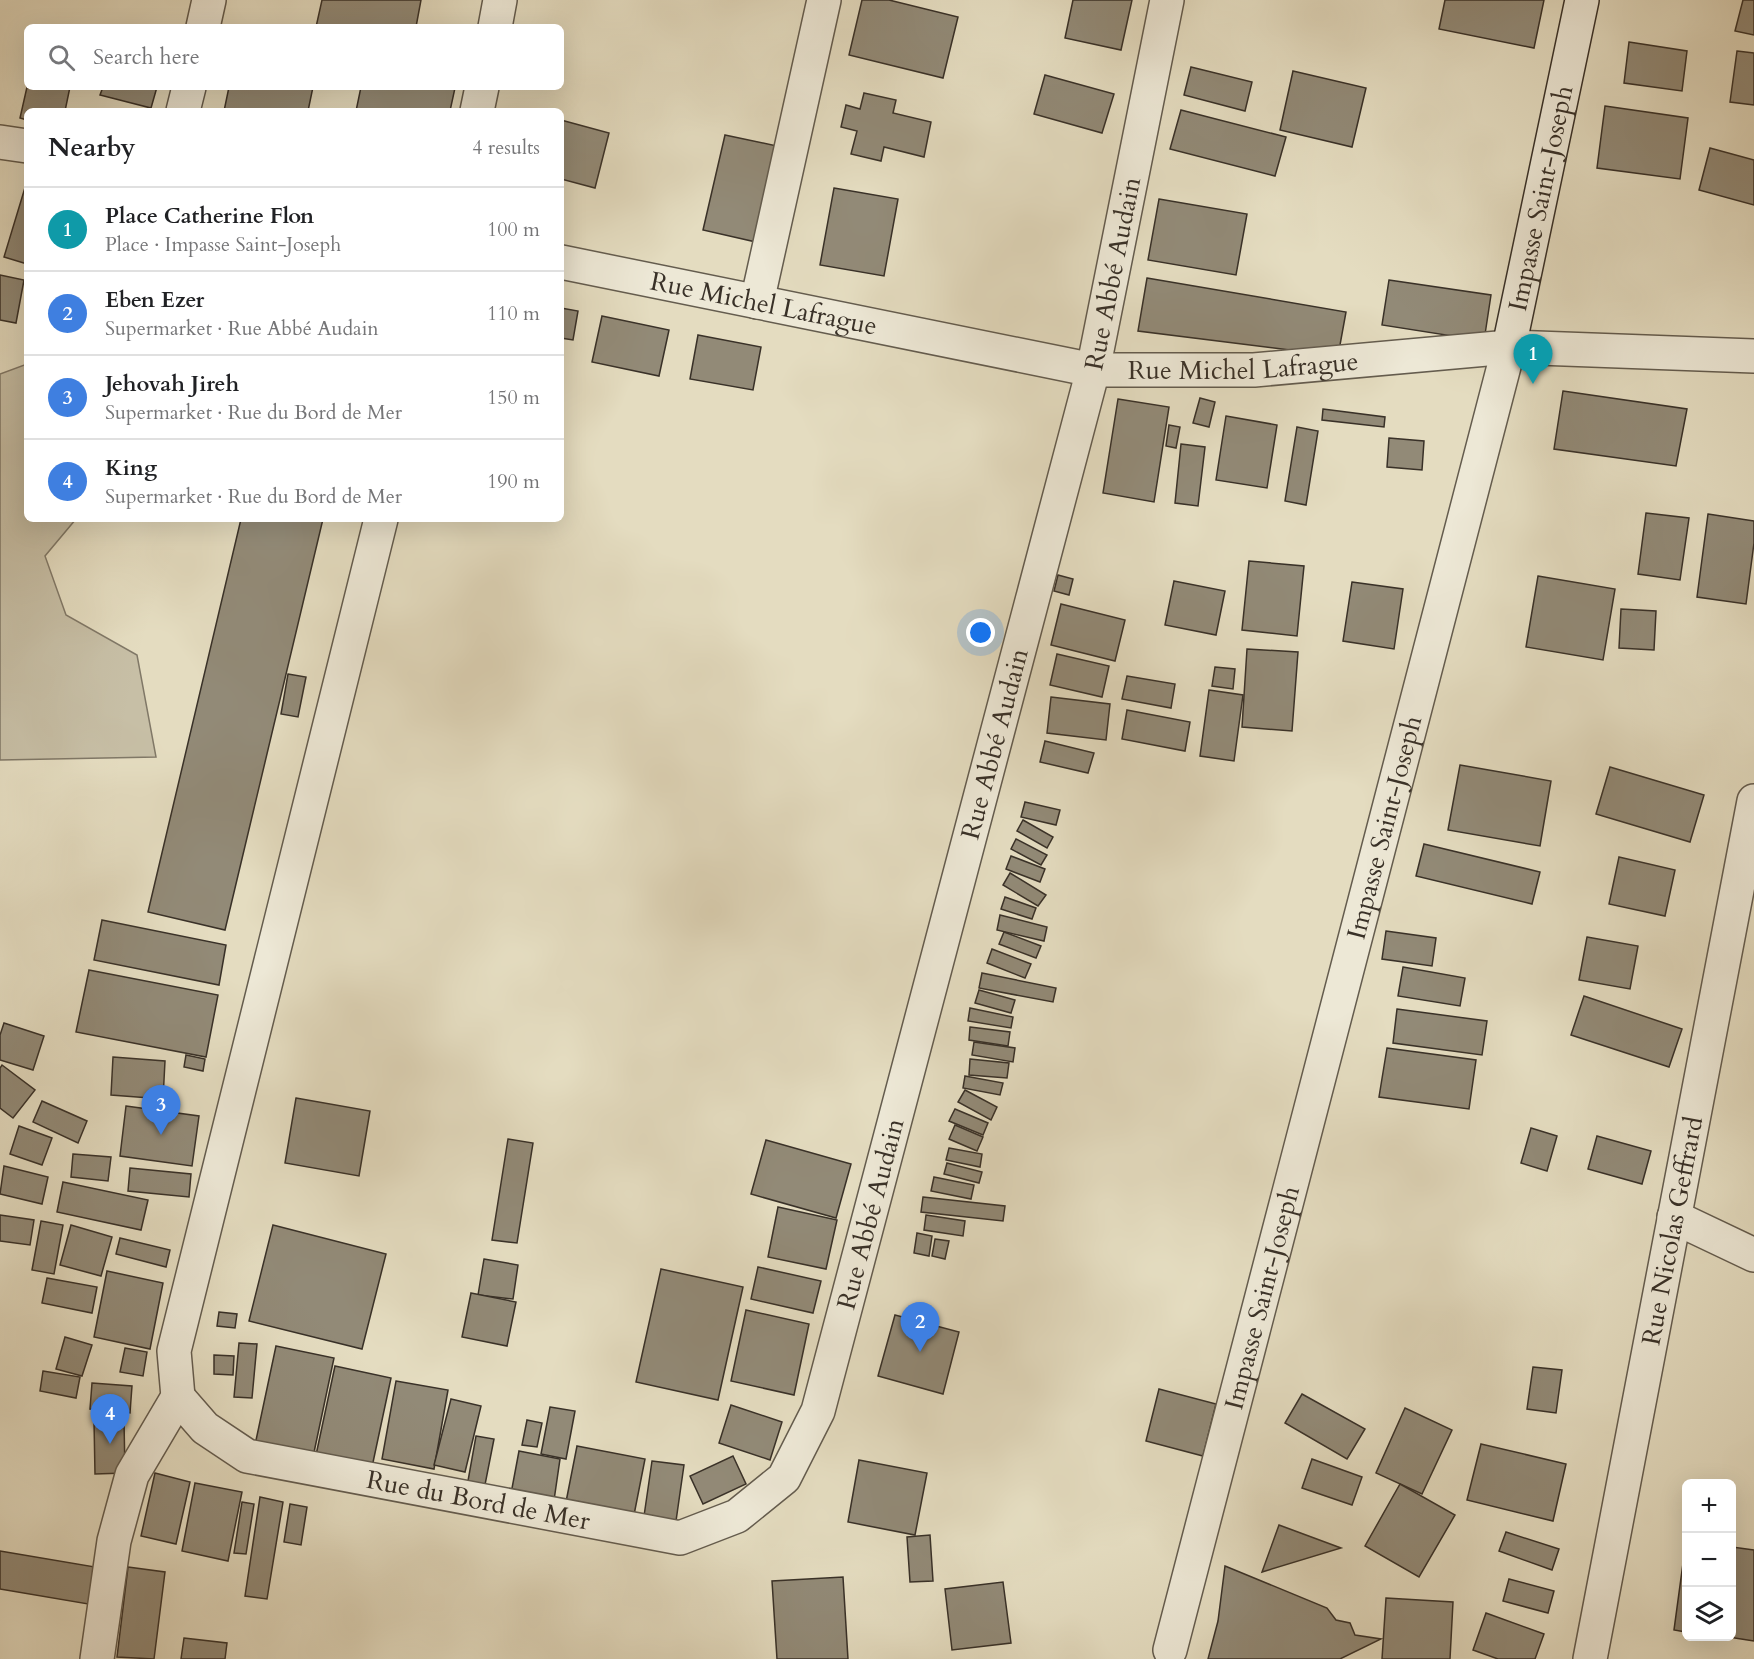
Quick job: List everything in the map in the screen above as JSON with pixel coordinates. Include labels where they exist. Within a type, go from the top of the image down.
[{"type":"street","points":[[204,24],[209,0]]},
{"type":"street","points":[[496,24],[500,0]]},
{"type":"street","points":[[757,302],[824,0]]},
{"type":"street","name":"Rue Abbé Audain","points":[[784,1478],[818,1411],[1094,370],[1167,0]]},
{"type":"street","name":"Impasse Saint-Joseph","points":[[1170,1650],[1509,346],[1582,0]]},
{"type":"street","points":[[184,108],[188,90]]},
{"type":"street","points":[[478,108],[481,90]]},
{"type":"street","points":[[0,142],[24,146]]},
{"type":"street","name":"Rue Michel Lafrague","points":[[564,263],[1094,370],[1254,370],[1509,346],[1754,356]]},
{"type":"street","points":[[98,1659],[114,1541],[132,1475],[177,1397],[174,1351],[380,522]]},
{"type":"street","name":"Rue Nicolas Geffrard","points":[[1590,1659],[1754,801]]},
{"type":"street","points":[[1674,1216],[1754,1255]]},
{"type":"street","name":"Rue du Bord de Mer","points":[[177,1397],[205,1428],[247,1456],[680,1538],[736,1516],[784,1478]]},
{"type":"shaded area","points":[[24,365],[24,522],[73,522],[45,556],[66,615],[137,655],[156,757],[0,760],[0,374]]},
{"type":"building","points":[[322,0],[421,0],[417,24],[317,24]]},
{"type":"building","points":[[862,0],[889,0],[958,17],[943,78],[849,55]]},
{"type":"building","points":[[1073,0],[1132,0],[1121,50],[1065,38]]},
{"type":"building","points":[[1445,0],[1544,0],[1534,48],[1439,29]]},
{"type":"building","points":[[1743,0],[1754,0],[1754,35],[1735,31]]},
{"type":"building","points":[[1629,42],[1687,51],[1682,91],[1624,83]]},
{"type":"building","points":[[1737,51],[1754,53],[1754,105],[1730,102]]},
{"type":"building","points":[[1191,67],[1252,82],[1245,111],[1184,95]]},
{"type":"building","points":[[1293,71],[1366,88],[1352,147],[1280,130]]},
{"type":"building","points":[[1045,75],[1114,94],[1102,133],[1034,114]]},
{"type":"building","points":[[26,90],[69,90],[66,108],[24,108],[24,119],[20,118]]},
{"type":"building","points":[[102,90],[156,90],[151,108],[100,95]]},
{"type":"building","points":[[228,90],[312,90],[309,108],[225,108]]},
{"type":"building","points":[[360,90],[455,90],[451,108],[357,108]]},
{"type":"building","points":[[864,93],[896,100],[893,113],[931,122],[924,157],[884,147],[881,161],[851,154],[857,131],[841,127],[846,105],[860,109]]},
{"type":"building","points":[[1605,106],[1688,118],[1680,179],[1597,168]]},
{"type":"building","points":[[1181,110],[1286,137],[1275,176],[1170,149]]},
{"type":"building","points":[[564,121],[609,133],[595,188],[564,180]]},
{"type":"building","points":[[725,135],[777,146],[756,242],[703,230]]},
{"type":"building","points":[[1710,148],[1754,160],[1754,205],[1699,190]]},
{"type":"building","points":[[834,188],[898,199],[884,276],[820,265]]},
{"type":"building","points":[[24,191],[24,263],[4,257]]},
{"type":"building","points":[[1159,199],[1247,214],[1236,275],[1148,260]]},
{"type":"building","points":[[0,275],[24,280],[16,323],[0,320]]},
{"type":"building","points":[[1147,278],[1346,312],[1338,356],[1138,331]]},
{"type":"building","points":[[1389,280],[1491,295],[1484,341],[1382,325]]},
{"type":"building","points":[[564,309],[578,311],[573,340],[564,338]]},
{"type":"building","points":[[602,316],[669,330],[659,376],[592,362]]},
{"type":"building","points":[[698,335],[761,347],[753,390],[690,379]]},
{"type":"building","points":[[1563,391],[1687,409],[1676,466],[1554,449]]},
{"type":"building","points":[[1200,398],[1215,402],[1209,427],[1193,423]]},
{"type":"building","points":[[1118,399],[1169,407],[1154,502],[1103,493]]},
{"type":"building","points":[[1323,409],[1385,417],[1384,427],[1322,420]]},
{"type":"building","points":[[1226,416],[1277,425],[1267,488],[1216,480]]},
{"type":"building","points":[[1169,425],[1180,427],[1176,448],[1166,446]]},
{"type":"building","points":[[1297,427],[1318,431],[1306,505],[1285,501]]},
{"type":"building","points":[[1389,438],[1424,441],[1422,470],[1387,467]]},
{"type":"building","points":[[1181,444],[1205,447],[1198,506],[1175,503]]},
{"type":"building","points":[[1646,513],[1689,518],[1680,580],[1638,574]]},
{"type":"building","points":[[1708,514],[1754,521],[1754,543],[1746,604],[1697,597]]},
{"type":"building","points":[[240,522],[322,522],[225,930],[148,912]]},
{"type":"building","points":[[1249,561],[1304,566],[1297,636],[1242,630]]},
{"type":"building","points":[[1058,575],[1073,579],[1069,595],[1054,591]]},
{"type":"building","points":[[1538,576],[1615,589],[1603,660],[1526,647]]},
{"type":"building","points":[[1174,581],[1225,591],[1216,635],[1165,625]]},
{"type":"building","points":[[1352,582],[1403,589],[1394,649],[1343,641]]},
{"type":"building","points":[[1061,604],[1125,620],[1115,661],[1051,645]]},
{"type":"building","points":[[1621,609],[1656,611],[1654,650],[1619,648]]},
{"type":"building","points":[[1247,649],[1298,652],[1292,731],[1242,727]]},
{"type":"building","points":[[1057,654],[1109,666],[1102,697],[1050,685]]},
{"type":"building","points":[[1215,667],[1235,669],[1233,689],[1212,686]]},
{"type":"building","points":[[288,674],[306,677],[298,717],[281,714]]},
{"type":"building","points":[[1127,676],[1175,684],[1171,708],[1122,699]]},
{"type":"building","points":[[1209,690],[1243,695],[1234,761],[1200,756]]},
{"type":"building","points":[[1051,697],[1110,704],[1106,740],[1047,733]]},
{"type":"building","points":[[1127,710],[1190,722],[1185,751],[1122,739]]},
{"type":"building","points":[[1045,741],[1094,753],[1088,773],[1040,762]]},
{"type":"building","points":[[1460,765],[1551,781],[1540,846],[1448,830]]},
{"type":"building","points":[[1610,767],[1704,795],[1690,842],[1596,814]]},
{"type":"building","points":[[1025,802],[1060,810],[1056,825],[1021,817]]},
{"type":"building","points":[[1023,820],[1053,837],[1047,848],[1017,831]]},
{"type":"building","points":[[1016,839],[1047,855],[1041,865],[1011,849]]},
{"type":"building","points":[[1424,844],[1540,872],[1532,904],[1416,876]]},
{"type":"building","points":[[1011,856],[1045,869],[1040,882],[1006,869]]},
{"type":"building","points":[[1619,857],[1675,870],[1665,916],[1609,904]]},
{"type":"building","points":[[1010,873],[1046,895],[1038,906],[1003,885]]},
{"type":"building","points":[[1005,897],[1036,908],[1032,919],[1001,909]]},
{"type":"building","points":[[1000,915],[1047,927],[1044,941],[997,930]]},
{"type":"building","points":[[102,920],[226,945],[219,985],[94,960]]},
{"type":"building","points":[[1386,931],[1436,938],[1432,966],[1382,959]]},
{"type":"building","points":[[1004,932],[1041,946],[1036,958],[999,944]]},
{"type":"building","points":[[1587,937],[1638,946],[1630,989],[1579,980]]},
{"type":"building","points":[[992,949],[1031,964],[1025,978],[987,963]]},
{"type":"building","points":[[1403,967],[1465,978],[1460,1006],[1398,996]]},
{"type":"building","points":[[89,970],[218,995],[206,1057],[76,1032]]},
{"type":"building","points":[[982,973],[1056,988],[1053,1002],[979,988]]},
{"type":"building","points":[[979,990],[1015,1000],[1011,1013],[975,1003]]},
{"type":"building","points":[[1584,996],[1682,1029],[1669,1067],[1571,1035]]},
{"type":"building","points":[[970,1008],[1013,1017],[1011,1028],[968,1021]]},
{"type":"building","points":[[1397,1009],[1487,1021],[1482,1055],[1393,1043]]},
{"type":"building","points":[[4,1023],[44,1036],[33,1070],[0,1060],[0,1035]]},
{"type":"building","points":[[970,1027],[1010,1032],[1008,1046],[969,1040]]},
{"type":"building","points":[[974,1042],[1015,1048],[1013,1062],[972,1055]]},
{"type":"building","points":[[1387,1048],[1476,1060],[1469,1109],[1379,1097]]},
{"type":"building","points":[[186,1055],[205,1059],[203,1071],[184,1067]]},
{"type":"building","points":[[113,1057],[165,1061],[163,1099],[111,1095]]},
{"type":"building","points":[[970,1059],[1009,1063],[1007,1078],[969,1075]]},
{"type":"building","points":[[2,1065],[35,1090],[13,1118],[0,1108],[0,1068]]},
{"type":"building","points":[[965,1076],[1003,1083],[1000,1095],[963,1088]]},
{"type":"building","points":[[965,1090],[997,1107],[991,1120],[958,1102]]},
{"type":"building","points":[[296,1098],[370,1111],[359,1176],[285,1163]]},
{"type":"building","points":[[42,1101],[87,1121],[78,1143],[33,1122]]},
{"type":"building","points":[[126,1106],[199,1116],[192,1166],[120,1156]]},
{"type":"building","points":[[955,1109],[988,1123],[983,1135],[949,1121]]},
{"type":"building","points":[[955,1125],[983,1137],[977,1151],[949,1139]]},
{"type":"building","points":[[19,1126],[52,1138],[42,1165],[10,1154]]},
{"type":"building","points":[[1531,1128],[1557,1136],[1547,1171],[1521,1163]]},
{"type":"building","points":[[1597,1136],[1651,1151],[1642,1184],[1588,1169]]},
{"type":"building","points":[[508,1139],[533,1143],[517,1243],[492,1240]]},
{"type":"building","points":[[766,1140],[851,1164],[836,1218],[751,1194]]},
{"type":"building","points":[[949,1148],[982,1154],[980,1167],[946,1160]]},
{"type":"building","points":[[73,1154],[111,1157],[108,1181],[71,1177]]},
{"type":"building","points":[[947,1163],[982,1172],[979,1183],[944,1174]]},
{"type":"building","points":[[4,1166],[48,1177],[42,1204],[0,1194]]},
{"type":"building","points":[[130,1168],[191,1174],[189,1197],[128,1191]]},
{"type":"building","points":[[934,1177],[974,1185],[971,1199],[931,1191]]},
{"type":"building","points":[[63,1182],[148,1200],[141,1230],[57,1212]]},
{"type":"building","points":[[923,1197],[1005,1206],[1003,1221],[921,1212]]},
{"type":"building","points":[[778,1207],[837,1220],[826,1269],[768,1257]]},
{"type":"building","points":[[0,1215],[34,1220],[30,1245],[0,1241]]},
{"type":"building","points":[[926,1215],[965,1221],[963,1236],[924,1230]]},
{"type":"building","points":[[41,1221],[63,1225],[54,1274],[32,1270]]},
{"type":"building","points":[[71,1225],[112,1237],[101,1276],[60,1265]]},
{"type":"building","points":[[273,1225],[386,1254],[362,1349],[249,1321]]},
{"type":"building","points":[[917,1233],[932,1236],[929,1256],[914,1253]]},
{"type":"building","points":[[120,1238],[170,1250],[166,1267],[116,1254]]},
{"type":"building","points":[[935,1239],[949,1241],[945,1259],[932,1256]]},
{"type":"building","points":[[484,1259],[518,1265],[513,1299],[478,1295]]},
{"type":"building","points":[[758,1267],[821,1281],[813,1313],[751,1299]]},
{"type":"building","points":[[661,1269],[743,1287],[718,1400],[636,1382]]},
{"type":"building","points":[[107,1271],[163,1283],[150,1349],[94,1337]]},
{"type":"building","points":[[47,1278],[97,1287],[92,1313],[42,1303]]},
{"type":"building","points":[[471,1293],[516,1302],[507,1346],[462,1337]]},
{"type":"building","points":[[746,1310],[809,1324],[794,1395],[731,1381]]},
{"type":"building","points":[[219,1312],[237,1314],[235,1328],[217,1326]]},
{"type":"building","points":[[895,1315],[959,1332],[943,1394],[878,1376]]},
{"type":"building","points":[[65,1337],[92,1345],[82,1376],[56,1369]]},
{"type":"building","points":[[239,1343],[257,1344],[252,1398],[234,1397]]},
{"type":"building","points":[[276,1346],[334,1358],[313,1457],[255,1445]]},
{"type":"building","points":[[125,1348],[147,1352],[143,1376],[120,1372]]},
{"type":"building","points":[[214,1355],[234,1356],[233,1375],[214,1374]]},
{"type":"building","points":[[335,1366],[391,1378],[372,1467],[316,1455]]},
{"type":"building","points":[[1533,1367],[1562,1370],[1556,1413],[1527,1409]]},
{"type":"building","points":[[43,1371],[80,1377],[76,1398],[40,1391]]},
{"type":"building","points":[[396,1381],[448,1390],[434,1469],[382,1459]]},
{"type":"building","points":[[92,1383],[132,1386],[130,1413],[90,1409]]},
{"type":"building","points":[[1159,1389],[1216,1404],[1203,1456],[1146,1441]]},
{"type":"building","points":[[1302,1394],[1365,1429],[1347,1459],[1285,1423]]},
{"type":"building","points":[[451,1399],[481,1406],[465,1472],[434,1465]]},
{"type":"building","points":[[731,1405],[782,1422],[770,1460],[719,1443]]},
{"type":"building","points":[[550,1407],[575,1411],[566,1459],[541,1454]]},
{"type":"building","points":[[1405,1408],[1452,1430],[1422,1494],[1376,1473]]},
{"type":"building","points":[[527,1420],[542,1423],[537,1447],[522,1445]]},
{"type":"building","points":[[94,1421],[124,1421],[125,1473],[95,1474]]},
{"type":"building","points":[[476,1436],[494,1439],[483,1495],[466,1492]]},
{"type":"building","points":[[1481,1444],[1566,1464],[1553,1521],[1467,1500]]},
{"type":"building","points":[[577,1446],[645,1459],[633,1520],[565,1507]]},
{"type":"building","points":[[519,1451],[560,1459],[553,1507],[510,1499]]},
{"type":"building","points":[[733,1456],[746,1484],[703,1504],[690,1476]]},
{"type":"building","points":[[1312,1459],[1362,1477],[1352,1505],[1302,1488]]},
{"type":"building","points":[[859,1460],[927,1473],[915,1535],[848,1522]]},
{"type":"building","points":[[652,1461],[684,1465],[675,1528],[643,1523]]},
{"type":"building","points":[[155,1473],[190,1482],[176,1544],[141,1536]]},
{"type":"building","points":[[195,1483],[242,1492],[228,1561],[182,1551]]},
{"type":"building","points":[[1400,1484],[1455,1515],[1419,1577],[1365,1546]]},
{"type":"building","points":[[260,1497],[283,1502],[267,1599],[245,1596]]},
{"type":"building","points":[[242,1502],[254,1504],[246,1554],[234,1553]]},
{"type":"building","points":[[290,1504],[307,1507],[301,1545],[284,1542]]},
{"type":"building","points":[[1279,1525],[1341,1548],[1262,1572]]},
{"type":"building","points":[[1506,1532],[1559,1549],[1552,1570],[1499,1551]]},
{"type":"building","points":[[930,1535],[933,1581],[910,1582],[907,1537]]},
{"type":"building","points":[[1736,1548],[1754,1550],[1754,1641],[1736,1638]]},
{"type":"building","points":[[0,1551],[101,1568],[94,1605],[0,1589]]},
{"type":"building","points":[[1225,1566],[1327,1608],[1336,1620],[1350,1623],[1355,1635],[1381,1639],[1340,1659],[1208,1659],[1218,1621]]},
{"type":"building","points":[[128,1567],[165,1572],[154,1659],[117,1657]]},
{"type":"building","points":[[1682,1571],[1682,1631],[1674,1630]]},
{"type":"building","points":[[843,1577],[848,1659],[777,1659],[772,1581]]},
{"type":"building","points":[[1509,1579],[1554,1591],[1548,1613],[1503,1601]]},
{"type":"building","points":[[1003,1582],[1011,1643],[952,1650],[945,1589]]},
{"type":"building","points":[[1386,1598],[1453,1602],[1450,1659],[1382,1659]]},
{"type":"building","points":[[1486,1613],[1544,1634],[1535,1659],[1498,1659],[1473,1650]]},
{"type":"building","points":[[184,1638],[227,1643],[225,1659],[181,1659]]},
{"type":"place","name":"Place Catherine Flon","points":[[1533,384]]},
{"type":"place","name":"Jehovah Jireh","points":[[161,1135]]},
{"type":"place","name":"Eben Ezer","points":[[920,1352]]},
{"type":"place","name":"King","points":[[110,1444]]}]
